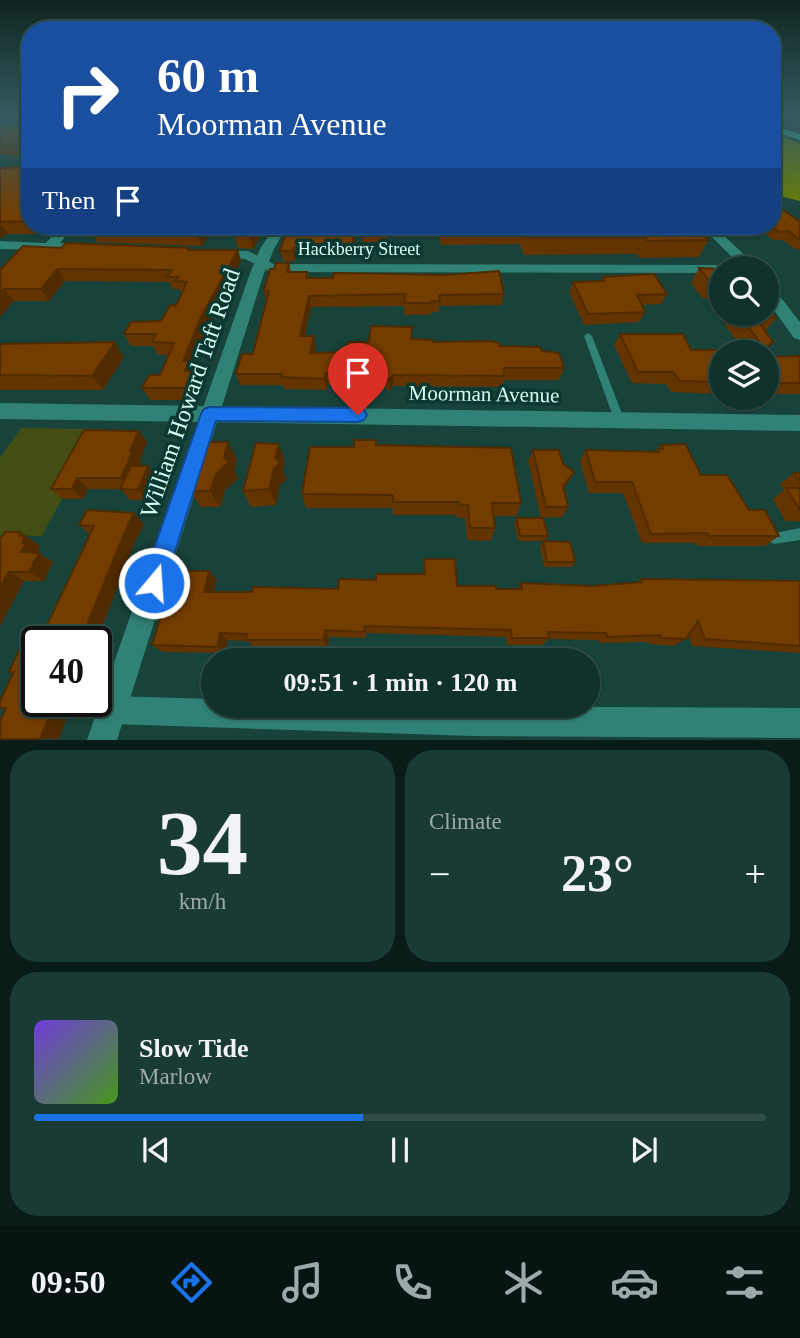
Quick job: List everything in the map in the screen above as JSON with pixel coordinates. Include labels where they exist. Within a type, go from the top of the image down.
[{"type":"street","points":[[50,246],[60,235]]},
{"type":"street","name":"William Howard Taft Road","points":[[112,710],[262,261],[276,235]]},
{"type":"street","points":[[716,235],[738,256]]},
{"type":"street","points":[[0,257],[6,246],[103,248]]},
{"type":"street","name":"Hackberry Street","points":[[209,253],[248,255],[271,268],[709,270]]},
{"type":"street","points":[[779,306],[800,334]]},
{"type":"street","name":"Moorman Avenue","points":[[0,411],[800,423]]},
{"type":"street","points":[[112,710],[472,730],[800,723]]},
{"type":"street","name":"William Howard Taft Road","points":[[102,740],[110,717]]},
{"type":"lane","points":[[588,336],[619,419]]},
{"type":"lane","points":[[774,538],[800,534]]},
{"type":"green space","points":[[781,150],[800,150],[800,201],[781,196]]},
{"type":"green space","points":[[21,428],[99,429],[42,536],[0,535],[0,458]]},
{"type":"building","points":[[21,167],[21,221],[0,222],[0,168]]},
{"type":"building","points":[[781,208],[800,222],[800,240],[789,231],[781,232]]},
{"type":"building","points":[[285,235],[354,235],[352,247],[294,247],[293,251],[280,251]]},
{"type":"building","points":[[527,235],[704,235],[708,240],[647,241],[645,237]]},
{"type":"building","points":[[66,243],[238,250],[201,317],[183,361],[189,361],[185,371],[192,371],[185,388],[142,388],[149,375],[160,375],[174,343],[152,342],[156,334],[124,334],[131,322],[161,321],[170,305],[176,306],[187,282],[175,281],[178,277],[167,277],[172,270],[57,269],[41,289],[4,289],[0,294],[0,270],[23,246],[61,248]]},
{"type":"building","points":[[276,263],[289,263],[287,272],[307,272],[306,278],[333,278],[334,273],[446,275],[499,271],[504,294],[439,295],[440,301],[431,303],[404,303],[405,294],[309,296],[300,336],[314,336],[310,353],[346,352],[348,342],[369,342],[371,326],[412,327],[411,339],[433,342],[491,341],[499,343],[499,346],[540,347],[542,351],[559,353],[564,368],[504,368],[504,376],[393,375],[389,380],[382,374],[326,373],[325,379],[281,377],[282,374],[236,374],[242,354],[253,354],[269,291],[264,291],[270,269],[274,269]]},
{"type":"building","points":[[699,268],[709,268],[709,280]]},
{"type":"building","points":[[654,274],[667,294],[637,295],[645,312],[588,314],[573,282],[605,281],[603,277]]},
{"type":"building","points":[[748,326],[762,326],[772,340],[758,340]]},
{"type":"building","points":[[620,334],[683,334],[691,350],[709,350],[709,382],[680,381],[673,372],[638,372]]},
{"type":"building","points":[[115,342],[92,376],[0,375],[0,344]]},
{"type":"building","points":[[800,356],[800,383],[779,383],[779,357]]},
{"type":"building","points":[[84,430],[139,431],[121,478],[77,478],[72,489],[51,489]]},
{"type":"building","points":[[354,440],[376,440],[376,445],[511,448],[521,503],[492,503],[495,528],[470,528],[468,505],[460,505],[459,502],[393,502],[393,495],[302,494],[310,447],[354,447]]},
{"type":"building","points":[[207,442],[228,442],[224,457],[229,462],[216,474],[210,491],[190,491]]},
{"type":"building","points":[[256,443],[279,444],[275,458],[280,463],[274,469],[269,489],[243,491]]},
{"type":"building","points":[[685,444],[701,475],[727,475],[749,510],[765,510],[779,536],[651,534],[632,482],[595,482],[586,450],[659,452],[658,449],[663,449],[661,445]]},
{"type":"building","points":[[533,450],[559,450],[563,464],[574,472],[563,486],[568,507],[546,507]]},
{"type":"building","points":[[131,466],[148,466],[138,490],[120,489]]},
{"type":"building","points":[[786,488],[800,488],[800,510]]},
{"type":"building","points":[[87,510],[134,513],[87,626],[47,626],[94,526],[79,525]]},
{"type":"building","points":[[516,518],[543,518],[548,536],[520,536]]},
{"type":"building","points":[[5,532],[20,532],[19,536],[25,536],[22,543],[26,543],[21,552],[39,553],[29,572],[9,572],[0,587],[0,537]]},
{"type":"building","points":[[543,541],[570,542],[575,562],[547,562]]},
{"type":"building","points":[[424,559],[455,559],[457,586],[496,586],[496,589],[522,589],[521,583],[593,586],[642,582],[641,579],[800,581],[800,646],[705,639],[698,621],[686,639],[661,638],[660,635],[607,637],[606,633],[548,632],[549,638],[512,638],[511,630],[365,626],[364,632],[325,630],[324,640],[246,640],[247,634],[220,633],[217,647],[152,645],[175,571],[209,571],[204,592],[252,592],[253,587],[338,589],[339,579],[376,580],[376,574],[425,574]]},
{"type":"building","points":[[20,648],[21,717],[49,717],[40,739],[0,739],[0,721],[6,708],[0,708],[0,701],[14,672],[9,672]]},
{"type":"route","points":[[154,583],[210,414],[358,415]]}]
